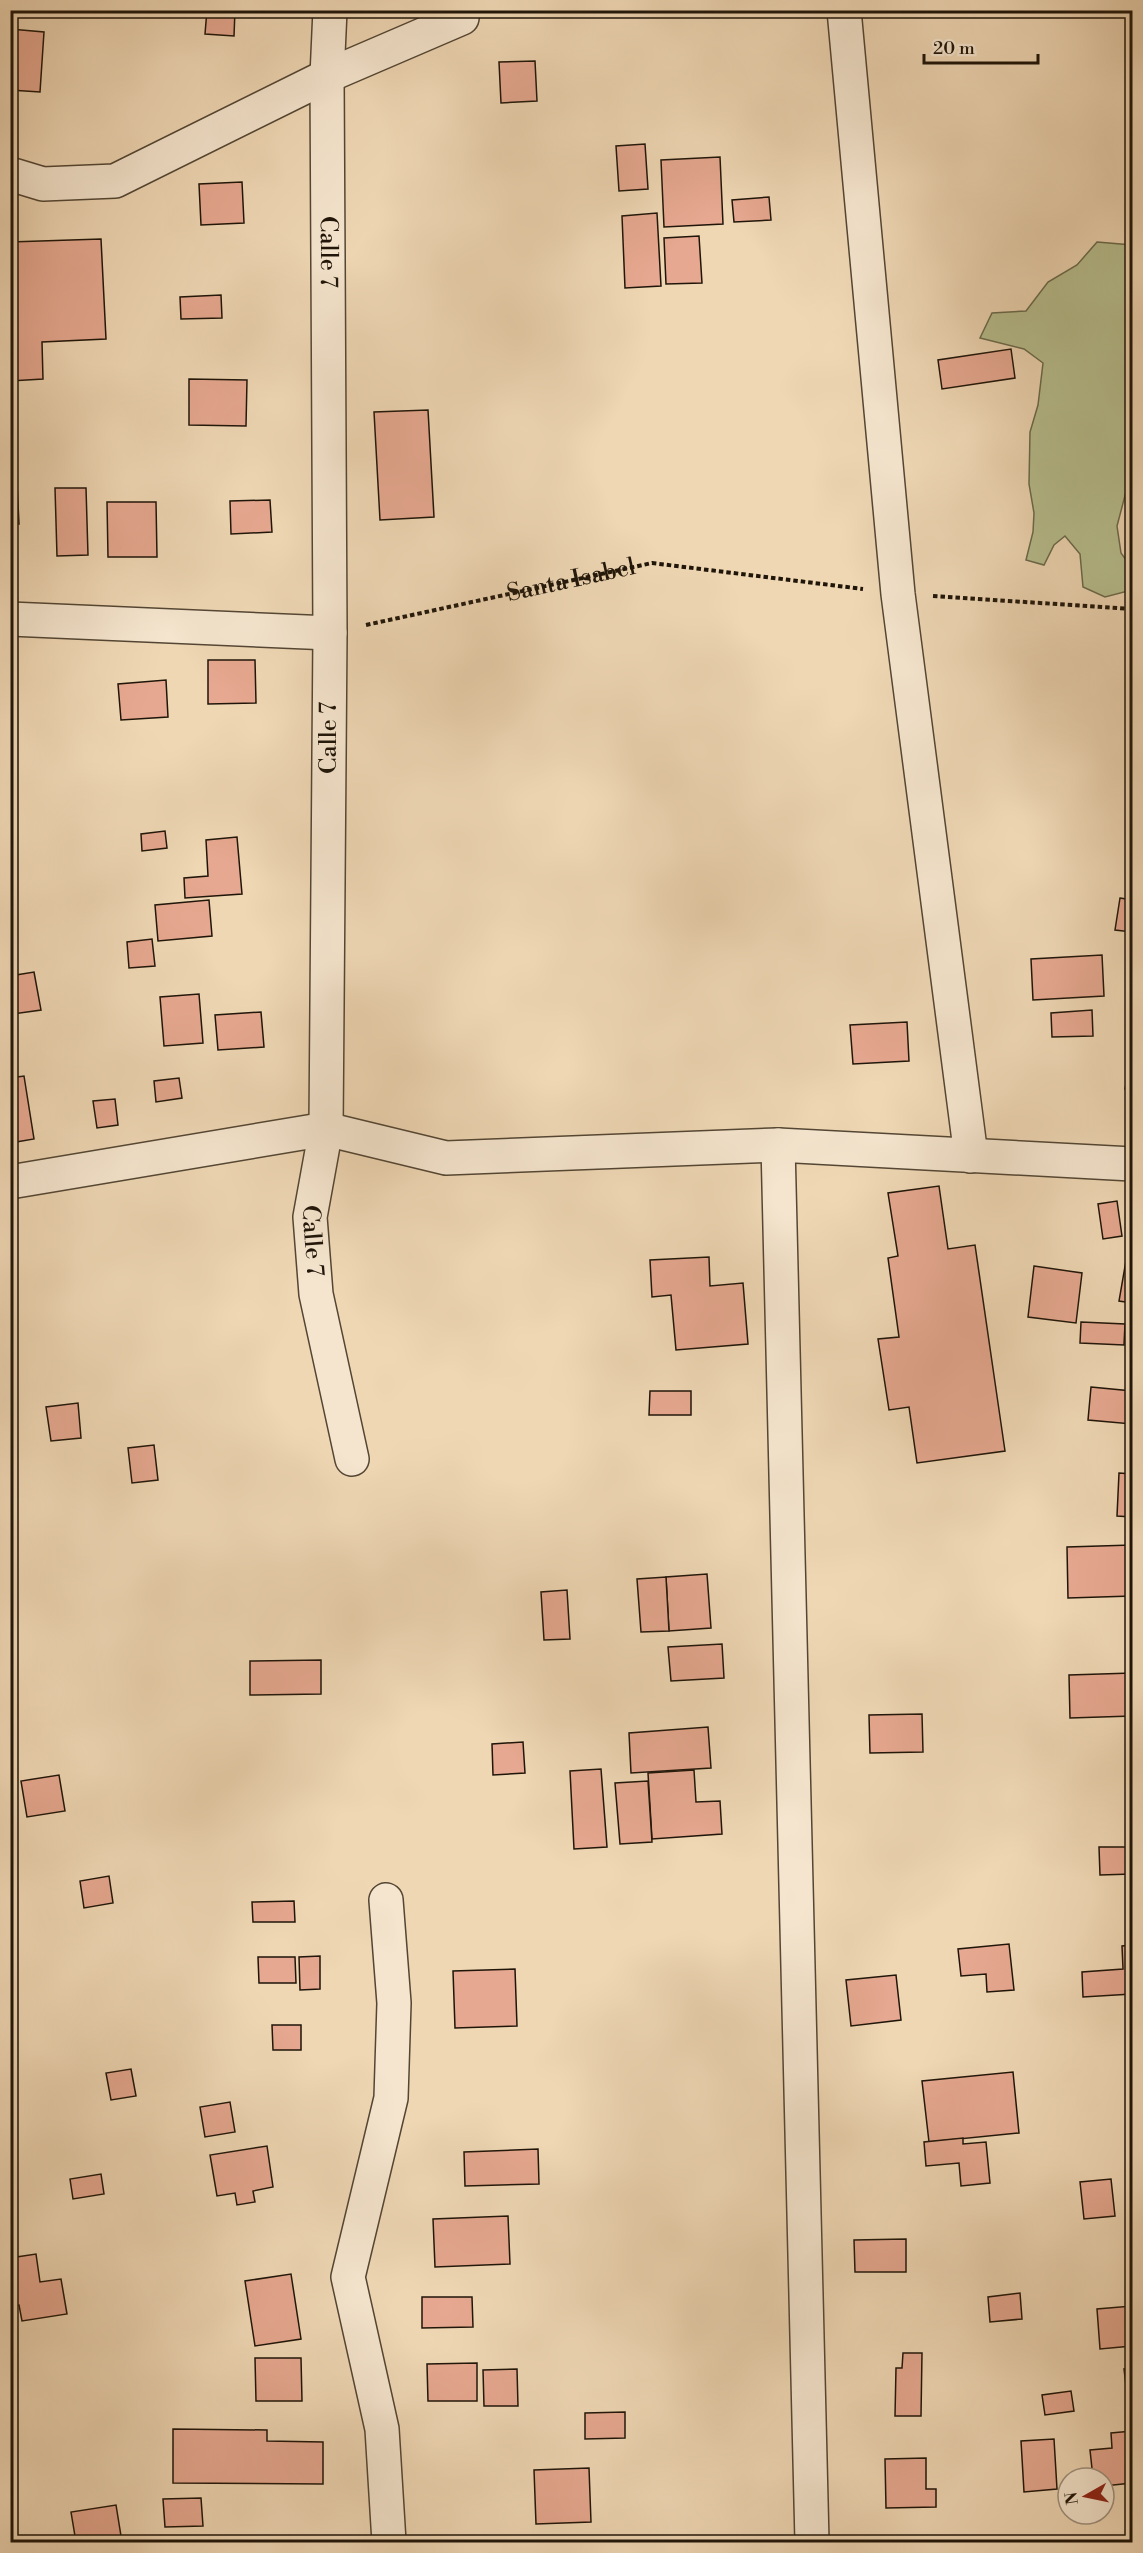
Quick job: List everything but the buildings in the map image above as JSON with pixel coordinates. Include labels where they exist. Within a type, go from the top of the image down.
[{"type":"street","name":"Calle 7","points":[[330,10],[327,76],[330,633],[326,1129],[310,1217],[316,1294],[352,1459]]},
{"type":"street","points":[[844,10],[898,594],[971,1156]]},
{"type":"street","points":[[10,174],[43,184],[115,181],[327,76],[462,18]]},
{"type":"street","points":[[10,619],[330,633]]},
{"type":"street","points":[[10,1182],[326,1129],[446,1158],[778,1145],[1132,1164]]},
{"type":"street","points":[[778,1145],[812,2542]]},
{"type":"street","points":[[386,1900],[394,2002],[391,2098],[348,2277],[358,2333],[382,2429],[389,2542]]},
{"type":"path","name":"Santa Isabel","points":[[330,633],[652,563],[898,594],[1132,609]]},
{"type":"green space","points":[[1097,242],[1132,245],[1132,469],[1117,526],[1121,553],[1132,568],[1132,590],[1105,597],[1083,587],[1080,554],[1065,536],[1054,545],[1044,565],[1026,560],[1033,532],[1034,513],[1029,484],[1030,432],[1038,405],[1043,363],[1024,349],[980,338],[992,313],[1026,311],[1048,282],[1077,265]]}]
